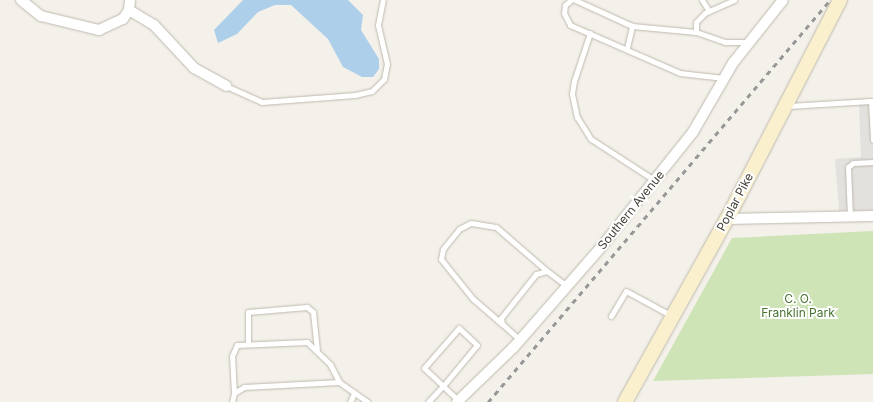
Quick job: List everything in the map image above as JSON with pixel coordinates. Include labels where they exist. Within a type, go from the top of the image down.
[{"type":"main road","name":"Poplar Pike","points":[[625,402],[727,219],[840,0]]},
{"type":"street","points":[[21,0],[41,16],[99,30],[118,23],[130,5],[154,25],[194,68],[226,86]]},
{"type":"street","name":"Southern Avenue","points":[[458,401],[520,340],[568,286],[693,132],[724,78],[749,42],[783,0]]},
{"type":"street","points":[[727,219],[873,216]]},
{"type":"lane","points":[[226,86],[262,102],[355,95],[372,91],[384,79],[386,68],[386,50],[378,25],[383,0]]},
{"type":"lane","points":[[571,0],[566,5],[564,13],[570,25],[627,48],[680,73],[724,78]]},
{"type":"lane","points":[[575,0],[632,26],[696,32],[725,42],[749,42]]},
{"type":"lane","points":[[702,0],[709,11]]},
{"type":"lane","points":[[696,32],[696,22],[709,11],[734,0]]},
{"type":"lane","points":[[627,48],[632,26]]},
{"type":"lane","points":[[590,33],[574,81],[572,94],[577,117],[590,139],[654,180]]},
{"type":"lane","points":[[785,106],[871,101],[873,140]]},
{"type":"lane","points":[[850,217],[848,168],[853,163],[873,162]]},
{"type":"lane","points":[[520,340],[473,299],[441,260],[443,249],[459,229],[471,223],[486,223],[568,286]]},
{"type":"lane","points":[[502,324],[505,312],[536,274],[547,271]]},
{"type":"lane","points":[[611,316],[626,291],[673,316]]},
{"type":"lane","points":[[248,344],[248,312],[307,307],[313,312],[317,349]]},
{"type":"lane","points":[[428,402],[443,386],[477,345],[459,328],[424,368],[443,386],[458,401]]},
{"type":"lane","points":[[232,402],[234,394],[234,350],[237,345],[299,341],[317,349],[334,369],[339,382],[368,402]]},
{"type":"lane","points":[[234,394],[244,387],[339,382]]},
{"type":"lane","points":[[350,402],[354,393]]},
{"type":"green space","name":"C. O. Franklin Park","points":[[873,231],[873,374],[653,381],[732,238]]},
{"type":"shaded area","points":[[859,104],[873,104],[873,210],[839,211],[835,159],[861,157]]},
{"type":"water","points":[[243,0],[348,0],[363,15],[361,30],[379,59],[379,69],[373,77],[362,77],[343,67],[328,39],[291,5],[275,5],[258,12],[237,34],[218,43],[214,30]]},
{"type":"railway","points":[[488,402],[830,0]]}]
